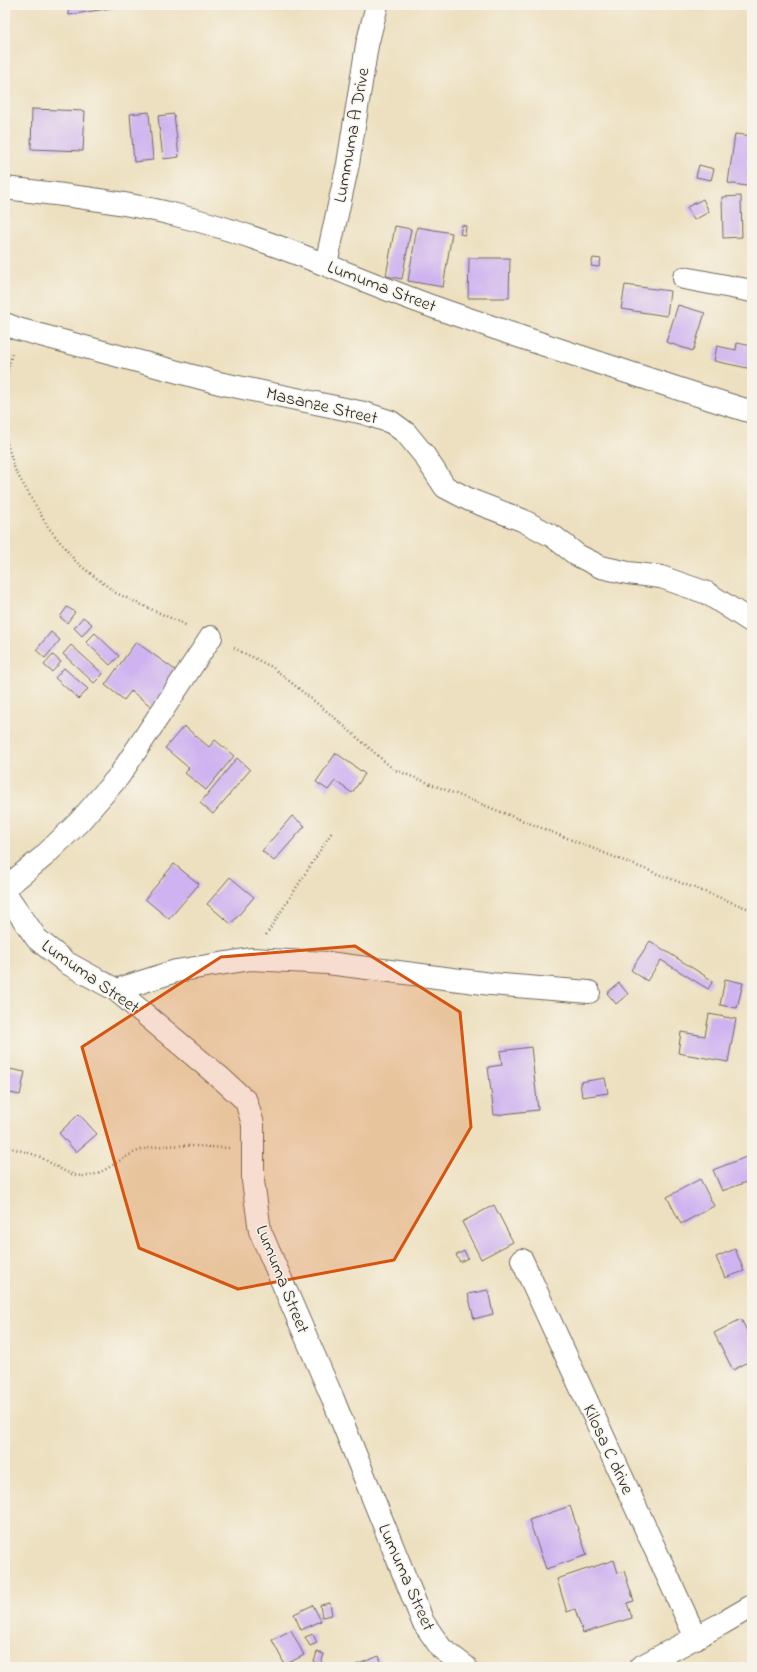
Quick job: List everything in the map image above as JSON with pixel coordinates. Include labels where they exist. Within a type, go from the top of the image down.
[{"type":"street","name":"Lummuma A Drive","points":[[326,264],[348,164],[367,45],[377,5]]},
{"type":"street","name":"Lumuma Street","points":[[5,188],[130,205],[180,216],[262,240],[420,302],[652,381],[752,412]]},
{"type":"street","points":[[684,278],[752,291]]},
{"type":"street","name":"Masanze Street","points":[[11,327],[219,383],[364,413],[391,422],[406,433],[424,455],[445,487],[470,500],[522,520],[554,537],[577,555],[601,567],[628,573],[661,577],[707,593],[752,622]]},
{"type":"street","points":[[5,888],[44,857],[79,822],[119,776],[211,637]]},
{"type":"street","name":"Lumuma Street","points":[[5,893],[37,939],[67,963],[116,990],[246,1101],[253,1124],[253,1181],[260,1231],[333,1399],[423,1622],[441,1648],[466,1667]]},
{"type":"street","points":[[116,990],[176,971],[251,959],[328,963],[492,984],[589,992]]},
{"type":"street","name":"Kilosa C drive","points":[[522,1260],[696,1638]]},
{"type":"street","points":[[640,1667],[696,1638],[752,1606]]},
{"type":"path","points":[[5,382],[11,327]]},
{"type":"path","points":[[5,436],[15,470],[48,527],[77,563],[116,593],[272,667],[335,718],[393,769],[636,866],[752,910]]},
{"type":"path","points":[[251,959],[332,832]]},
{"type":"path","points":[[5,1146],[39,1156],[61,1170],[75,1175],[85,1176],[94,1175],[122,1158],[141,1150],[165,1146],[253,1150]]},
{"type":"highlighted area","points":[[355,946],[460,1012],[471,1127],[394,1260],[238,1289],[139,1248],[82,1047],[221,957]]},
{"type":"building","points":[[67,5],[123,5],[123,6],[69,15]]},
{"type":"building","points":[[32,109],[85,111],[83,151],[31,149]]},
{"type":"building","points":[[149,112],[153,160],[134,162],[130,114]]},
{"type":"building","points":[[174,114],[179,157],[163,159],[158,116]]},
{"type":"building","points":[[735,134],[752,136],[752,187],[728,183]]},
{"type":"building","points":[[699,165],[714,169],[711,180],[696,177]]},
{"type":"building","points":[[741,196],[742,237],[723,238],[722,197]]},
{"type":"building","points":[[703,199],[709,212],[694,220],[687,207]]},
{"type":"building","points":[[462,225],[466,226],[465,235],[460,234]]},
{"type":"building","points":[[395,226],[411,229],[402,279],[386,276]]},
{"type":"building","points":[[417,227],[452,233],[443,287],[408,281]]},
{"type":"building","points":[[469,258],[510,258],[509,298],[468,298]]},
{"type":"building","points":[[593,258],[601,259],[599,267],[591,266]]},
{"type":"building","points":[[625,285],[670,291],[667,316],[621,309]]},
{"type":"building","points":[[678,305],[705,313],[693,351],[666,342]]},
{"type":"building","points":[[737,343],[752,346],[752,369],[714,361],[717,346],[736,350]]},
{"type":"building","points":[[67,607],[75,612],[67,623],[60,617]]},
{"type":"building","points":[[83,617],[92,624],[82,636],[74,628]]},
{"type":"building","points":[[51,632],[60,640],[45,658],[36,650]]},
{"type":"building","points":[[95,633],[119,656],[110,665],[86,642]]},
{"type":"building","points":[[136,642],[178,672],[152,707],[131,691],[124,700],[105,685]]},
{"type":"building","points":[[71,645],[103,674],[94,683],[63,654]]},
{"type":"building","points":[[53,655],[61,662],[52,672],[44,665]]},
{"type":"building","points":[[64,668],[88,689],[79,699],[55,678]]},
{"type":"building","points":[[184,726],[209,747],[215,740],[234,756],[206,790],[185,773],[189,768],[165,748]]},
{"type":"building","points":[[336,753],[365,774],[352,793],[335,781],[328,790],[316,782]]},
{"type":"building","points":[[237,758],[250,770],[213,814],[200,803]]},
{"type":"building","points":[[292,816],[305,826],[274,861],[262,851]]},
{"type":"building","points":[[174,864],[199,884],[169,919],[145,899]]},
{"type":"building","points":[[230,877],[254,897],[231,924],[207,904]]},
{"type":"building","points":[[650,941],[713,981],[708,989],[661,960],[647,981],[631,970]]},
{"type":"building","points":[[725,979],[743,983],[737,1008],[720,1005]]},
{"type":"building","points":[[619,983],[628,994],[616,1004],[607,993]]},
{"type":"building","points":[[709,1014],[736,1019],[728,1062],[678,1053],[681,1032],[705,1036]]},
{"type":"building","points":[[531,1047],[538,1110],[494,1115],[488,1067],[502,1065],[500,1051]]},
{"type":"building","points":[[9,1069],[25,1072],[20,1095],[5,1092]]},
{"type":"building","points":[[605,1078],[608,1093],[582,1097],[580,1082]]},
{"type":"building","points":[[79,1114],[97,1134],[76,1152],[59,1133]]},
{"type":"building","points":[[746,1157],[752,1172],[752,1180],[722,1191],[713,1170]]},
{"type":"building","points":[[700,1179],[714,1206],[681,1224],[667,1197]]},
{"type":"building","points":[[494,1205],[513,1242],[481,1259],[462,1222]]},
{"type":"building","points":[[735,1249],[744,1271],[725,1278],[716,1257]]},
{"type":"building","points":[[464,1251],[468,1258],[460,1262],[456,1255]]},
{"type":"building","points":[[488,1290],[493,1314],[474,1319],[468,1294]]},
{"type":"building","points":[[741,1319],[752,1341],[752,1360],[733,1370],[714,1333]]},
{"type":"building","points":[[570,1506],[587,1555],[546,1569],[529,1520]]},
{"type":"building","points":[[614,1560],[618,1573],[624,1571],[634,1601],[627,1603],[632,1618],[583,1633],[575,1609],[567,1612],[557,1579]]},
{"type":"building","points":[[330,1603],[332,1615],[322,1617],[320,1605]]},
{"type":"building","points":[[313,1605],[321,1621],[301,1630],[294,1614]]},
{"type":"building","points":[[291,1630],[304,1655],[285,1665],[272,1640]]},
{"type":"building","points":[[313,1634],[317,1643],[310,1646],[305,1637]]},
{"type":"building","points":[[317,1652],[324,1654],[321,1664],[314,1662]]},
{"type":"building","points":[[379,1656],[383,1667],[353,1667],[353,1666]]}]
